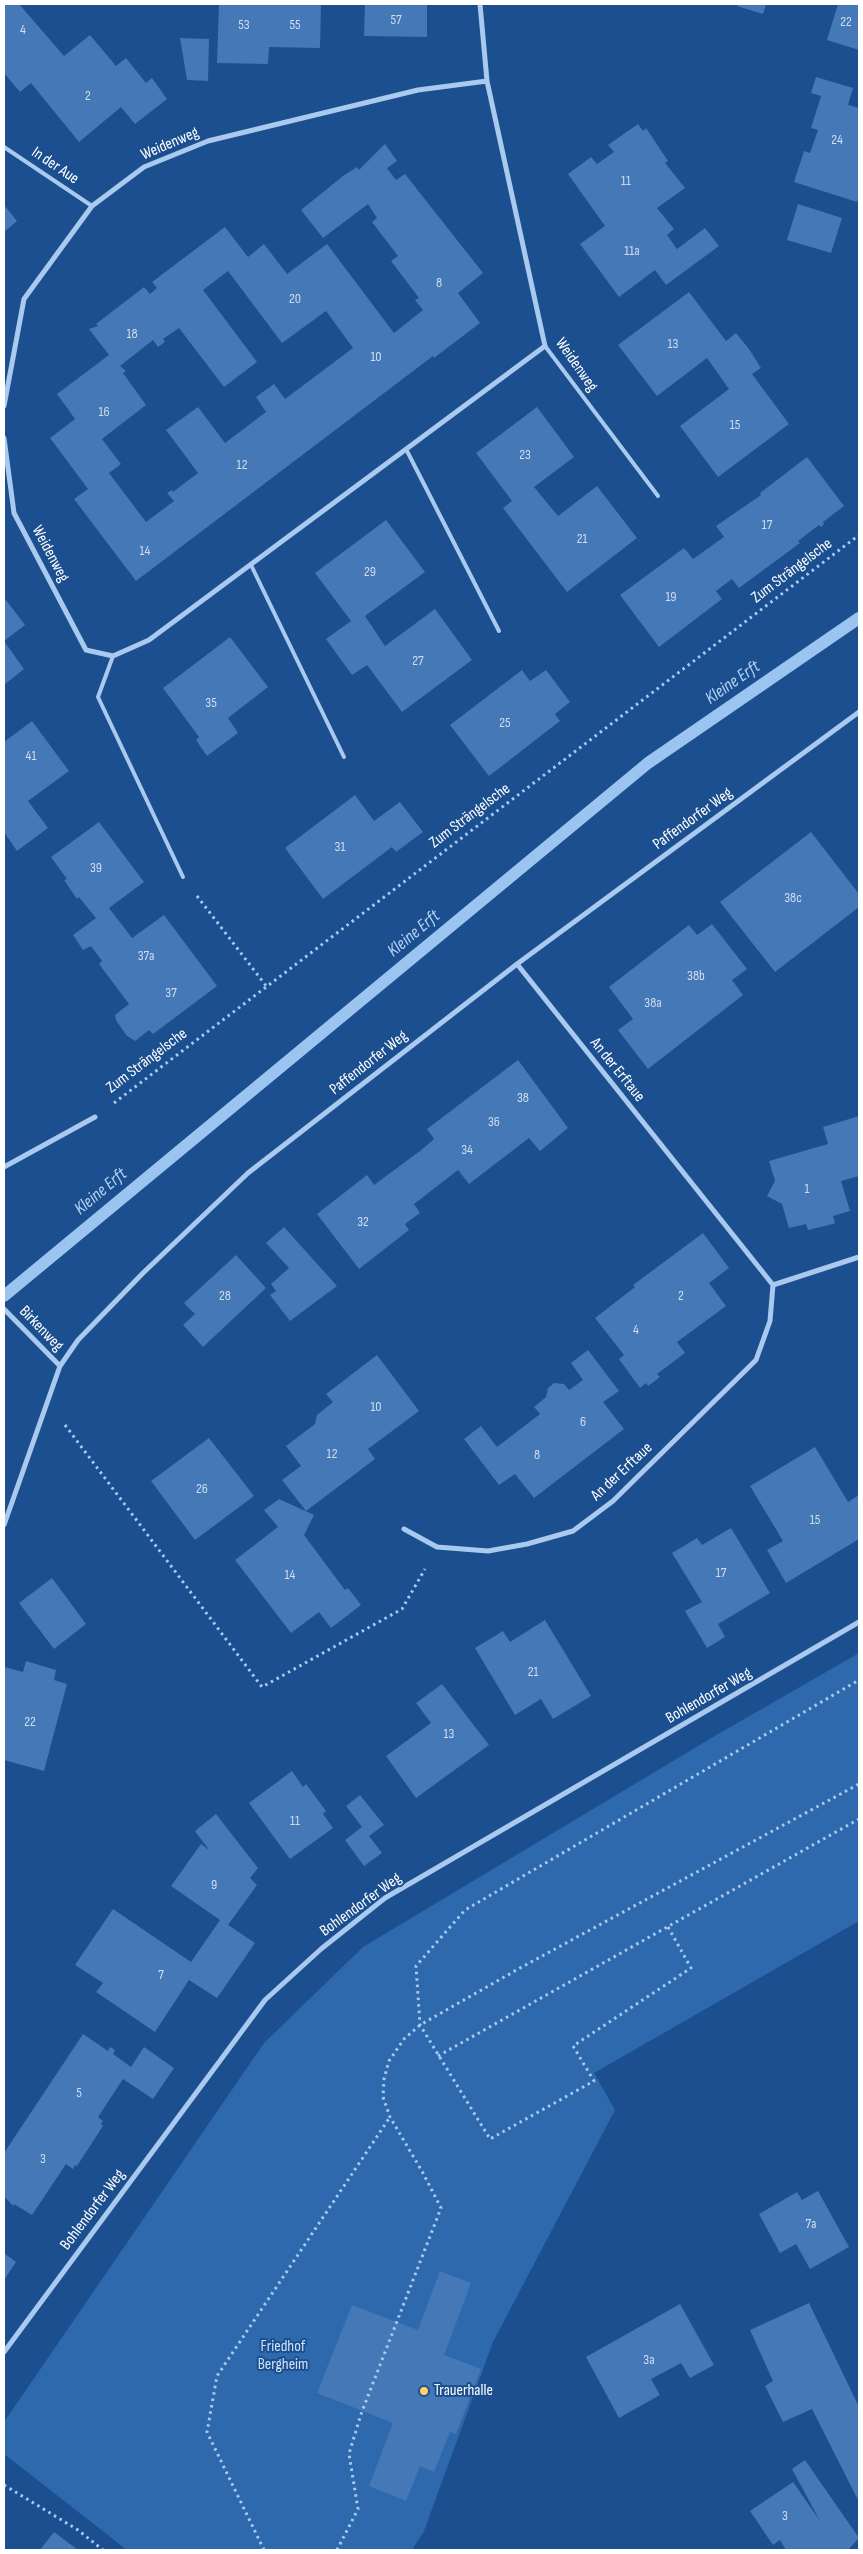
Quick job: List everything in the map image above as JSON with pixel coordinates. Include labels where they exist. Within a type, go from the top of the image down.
[{"type":"street","name":"Weidenweg","points":[[480,4],[487,81],[545,346]]},
{"type":"street","name":"Weidenweg","points":[[4,406],[24,298],[92,206],[144,167],[208,141],[418,90],[487,81]]},
{"type":"street","points":[[112,656],[149,640],[545,346]]},
{"type":"street","name":"Weidenweg","points":[[4,438],[14,513],[86,650],[112,656]]},
{"type":"street","name":"Paffendorfer Weg","points":[[4,1525],[60,1366],[78,1340],[143,1273],[248,1173],[517,964],[859,712]]},
{"type":"street","name":"An der Erftaue","points":[[404,1528],[437,1547],[488,1551],[527,1544],[573,1531],[613,1502],[756,1360],[770,1321],[773,1284],[517,964]]},
{"type":"street","points":[[4,1167],[95,1116]]},
{"type":"street","points":[[773,1284],[859,1256]]},
{"type":"street","name":"Birkenweg","points":[[4,1308],[60,1366]]},
{"type":"street","name":"Bohlendorfer Weg","points":[[4,2352],[265,2000],[300,1967],[385,1898],[859,1622]]},
{"type":"lane","name":"In der Aue","points":[[4,147],[92,206]]},
{"type":"lane","name":"Weidenweg","points":[[545,346],[658,496]]},
{"type":"lane","points":[[406,449],[499,631]]},
{"type":"lane","points":[[252,565],[344,756]]},
{"type":"lane","points":[[112,656],[98,697],[183,877]]},
{"type":"path","name":"Zum Strängelsche","points":[[95,1116],[859,535]]},
{"type":"path","points":[[183,877],[267,986]]},
{"type":"path","points":[[47,1401],[262,1687],[402,1610],[437,1547]]},
{"type":"path","points":[[668,1927],[691,1968],[573,2046],[594,2081],[490,2139],[420,2025],[416,1966],[465,1910],[859,1680]]},
{"type":"path","points":[[338,2550],[358,2509],[349,2454],[362,2414],[441,2208],[424,2173],[390,2117],[383,2097],[384,2079],[390,2061],[404,2039],[420,2025],[520,1968],[859,1784]]},
{"type":"path","points":[[438,2056],[859,1818]]},
{"type":"path","points":[[264,2550],[207,2432],[217,2376],[390,2117]]},
{"type":"path","points":[[4,2485],[78,2530],[103,2550]]},
{"type":"green space","name":"Friedhof Bergheim","points":[[859,1653],[859,1921],[594,2073],[615,2110],[493,2342],[424,2531],[412,2550],[127,2550],[4,2454],[4,2422],[264,2043],[363,1947],[713,1737]]},
{"type":"building","points":[[4,4],[19,4],[64,56],[90,35],[116,66],[126,58],[146,83],[152,78],[167,99],[135,124],[121,107],[79,142],[31,83],[20,92],[4,73]]},
{"type":"building","points":[[219,4],[321,4],[320,48],[269,47],[268,64],[217,63]]},
{"type":"building","points":[[365,4],[427,4],[427,37],[364,36]]},
{"type":"building","points":[[738,4],[766,4],[763,14],[737,6]]},
{"type":"building","points":[[838,4],[859,4],[859,50],[827,40]]},
{"type":"building","points":[[180,38],[209,39],[208,81],[187,80]]},
{"type":"building","points":[[816,77],[853,88],[848,105],[859,108],[859,195],[857,202],[794,182],[804,151],[810,153],[818,130],[811,128],[821,96],[811,93]]},
{"type":"building","points":[[638,124],[643,131],[646,128],[668,161],[665,163],[685,188],[657,208],[674,229],[667,235],[677,249],[705,228],[719,246],[666,285],[655,270],[619,297],[580,244],[605,226],[568,174],[591,157],[597,164],[614,152],[608,145]]},
{"type":"building","points":[[385,144],[397,161],[387,168],[396,180],[405,174],[483,273],[458,293],[480,323],[434,358],[433,356],[136,581],[74,499],[88,489],[50,438],[75,419],[57,394],[109,355],[89,329],[98,326],[96,324],[144,287],[150,294],[157,288],[152,282],[225,227],[248,257],[264,244],[287,274],[327,244],[394,333],[423,310],[415,300],[419,298],[391,261],[398,256],[372,222],[377,218],[368,204],[323,238],[301,210],[343,176],[357,167],[359,170]],"holes":[[[228,271],[282,343],[326,311],[353,348],[285,399],[274,384],[256,397],[266,412],[225,443],[198,407],[166,430],[198,473],[173,492],[172,490],[167,493],[174,501],[146,522],[109,473],[121,464],[102,439],[146,405],[123,373],[126,371],[120,366],[153,340],[158,347],[165,342],[163,339],[179,328],[224,387],[257,362],[203,290]]]},
{"type":"building","points":[[798,204],[842,218],[831,253],[787,240]]},
{"type":"building","points":[[4,205],[17,221],[4,232]]},
{"type":"building","points":[[689,292],[726,341],[736,333],[749,349],[761,368],[752,374],[789,424],[718,477],[680,426],[729,389],[707,358],[657,396],[618,345]]},
{"type":"building","points":[[537,407],[574,457],[534,487],[558,516],[597,486],[637,538],[567,592],[503,508],[512,501],[476,453]]},
{"type":"building","points":[[807,457],[844,506],[823,522],[824,524],[821,527],[819,525],[798,541],[800,543],[739,588],[732,579],[716,591],[722,599],[659,647],[620,595],[684,548],[693,559],[724,537],[716,526],[761,495],[760,493]]},
{"type":"building","points":[[386,520],[425,572],[365,616],[385,646],[435,609],[472,660],[402,712],[367,665],[352,675],[326,639],[351,621],[315,573]]},
{"type":"building","points":[[6,600],[25,625],[4,641],[4,601]]},
{"type":"building","points":[[230,637],[268,687],[228,718],[238,733],[207,756],[196,740],[199,737],[163,688]]},
{"type":"building","points":[[4,641],[24,669],[4,685]]},
{"type":"building","points":[[522,670],[530,681],[546,670],[570,702],[555,714],[560,721],[489,776],[450,725]]},
{"type":"building","points":[[32,721],[69,771],[28,801],[48,828],[17,851],[4,832],[4,742]]},
{"type":"building","points":[[355,795],[374,821],[400,802],[423,832],[396,852],[392,847],[323,899],[285,848]]},
{"type":"building","points":[[99,822],[144,882],[109,908],[132,938],[164,915],[217,986],[153,1034],[149,1030],[135,1041],[126,1035],[116,1020],[115,1015],[129,1004],[99,964],[102,961],[91,946],[83,950],[73,935],[96,918],[79,897],[77,899],[64,880],[67,879],[51,857]]},
{"type":"building","points":[[811,832],[859,894],[859,907],[775,972],[720,902]]},
{"type":"building","points":[[712,924],[747,969],[732,980],[743,995],[648,1069],[618,1030],[633,1019],[609,987],[689,925],[697,935]]},
{"type":"building","points":[[518,1060],[568,1128],[540,1151],[529,1138],[469,1184],[458,1170],[414,1204],[420,1213],[405,1224],[409,1230],[359,1269],[317,1214],[367,1175],[374,1185],[420,1151],[434,1139],[427,1129]]},
{"type":"building","points":[[859,1116],[859,1176],[841,1181],[850,1211],[833,1216],[835,1223],[833,1224],[808,1230],[806,1224],[789,1228],[782,1204],[767,1196],[775,1181],[769,1161],[828,1144],[823,1127]]},
{"type":"building","points":[[284,1227],[337,1286],[290,1321],[270,1295],[276,1291],[271,1284],[289,1268],[266,1243]]},
{"type":"building","points":[[703,1233],[729,1268],[709,1283],[726,1306],[677,1342],[685,1353],[657,1374],[660,1377],[648,1386],[646,1383],[640,1388],[619,1359],[624,1355],[595,1318],[635,1287],[633,1285]]},
{"type":"building","points":[[236,1255],[266,1288],[203,1347],[183,1325],[195,1314],[184,1303]]},
{"type":"building","points":[[588,1350],[619,1391],[603,1402],[624,1429],[534,1498],[515,1474],[499,1485],[464,1439],[481,1426],[497,1447],[540,1414],[534,1407],[546,1397],[548,1388],[554,1383],[564,1384],[569,1390],[583,1380],[571,1363]]},
{"type":"building","points":[[377,1355],[419,1411],[368,1449],[375,1459],[306,1511],[282,1480],[301,1466],[286,1446],[315,1424],[317,1415],[333,1402],[326,1394]]},
{"type":"building","points":[[209,1438],[254,1496],[195,1540],[151,1481]]},
{"type":"building","points":[[815,1447],[848,1502],[859,1495],[859,1539],[786,1583],[767,1550],[783,1541],[750,1486]]},
{"type":"building","points":[[279,1499],[314,1515],[304,1535],[345,1590],[348,1588],[361,1605],[331,1628],[319,1612],[291,1633],[235,1560],[278,1527],[264,1510]]},
{"type":"building","points":[[731,1528],[770,1593],[718,1624],[725,1637],[707,1648],[685,1611],[702,1602],[672,1553],[697,1538],[702,1545]]},
{"type":"building","points":[[52,1578],[86,1624],[54,1649],[19,1603]]},
{"type":"building","points":[[545,1620],[591,1696],[553,1719],[541,1699],[515,1715],[475,1648],[503,1631],[510,1642]]},
{"type":"building","points":[[26,1661],[56,1670],[54,1680],[67,1684],[44,1771],[4,1760],[4,1667],[23,1672]]},
{"type":"building","points":[[442,1684],[489,1745],[416,1798],[386,1756],[431,1723],[416,1703]]},
{"type":"building","points":[[292,1771],[303,1787],[306,1784],[326,1811],[323,1814],[333,1828],[290,1859],[249,1803]]},
{"type":"building","points":[[360,1795],[384,1825],[369,1836],[382,1853],[364,1866],[345,1840],[362,1827],[346,1806]]},
{"type":"building","points":[[216,1814],[258,1868],[250,1878],[257,1885],[228,1925],[255,1943],[217,1998],[189,1980],[155,2032],[96,1992],[103,1983],[75,1965],[113,1909],[191,1962],[220,1920],[171,1886],[201,1844],[209,1850],[195,1831]]},
{"type":"building","points":[[83,2034],[108,2051],[110,2047],[115,2050],[113,2054],[131,2067],[144,2047],[174,2068],[153,2099],[123,2079],[98,2117],[103,2121],[101,2124],[103,2126],[77,2166],[75,2165],[73,2169],[66,2164],[32,2215],[14,2204],[13,2206],[4,2196],[4,2153]]},
{"type":"building","points":[[818,2191],[849,2247],[810,2269],[796,2244],[780,2253],[759,2214],[797,2192],[802,2200]]},
{"type":"building","points":[[4,2253],[16,2262],[4,2280]]},
{"type":"building","name":"Trauerhalle","points":[[440,2271],[471,2283],[444,2355],[481,2369],[456,2434],[450,2432],[434,2472],[420,2466],[406,2501],[369,2486],[393,2423],[317,2393],[352,2305],[418,2330]]},
{"type":"building","points":[[809,2303],[859,2407],[859,2502],[812,2409],[783,2422],[765,2386],[773,2381],[750,2330]]},
{"type":"building","points":[[680,2304],[714,2365],[690,2378],[681,2363],[651,2379],[660,2395],[619,2418],[586,2357]]},
{"type":"building","points":[[805,2460],[859,2538],[848,2550],[786,2550],[780,2540],[773,2545],[750,2511],[793,2482],[820,2521],[792,2469]]},
{"type":"building","points":[[54,2532],[78,2550],[40,2550]]},
{"type":"waterway","name":"Kleine Erft","points":[[4,1296],[648,763],[859,618]]},
{"type":"place","name":"Trauerhalle","points":[[424,2391]]}]
